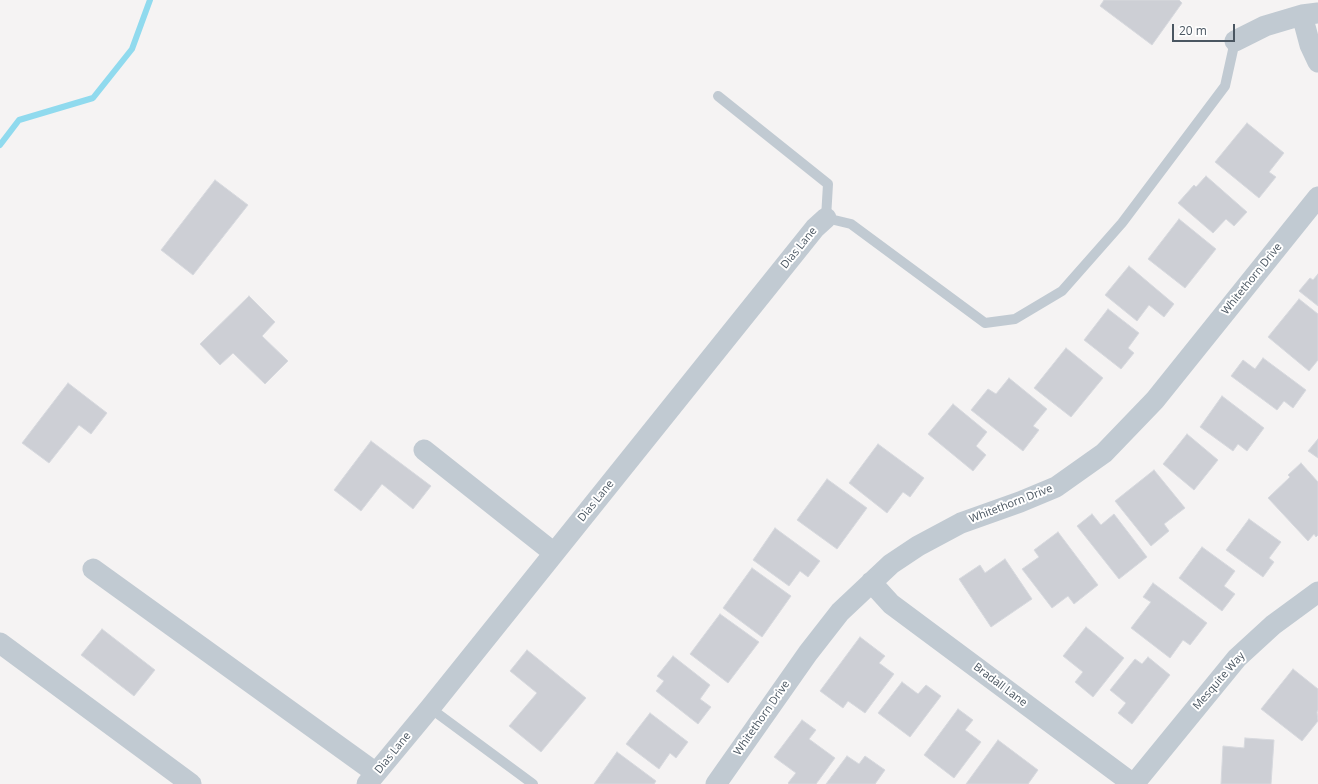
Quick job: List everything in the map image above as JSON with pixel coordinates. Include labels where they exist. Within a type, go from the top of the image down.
[{"type":"street","points":[[1235,41],[1265,26],[1310,14],[1310,45],[1318,62]]},
{"type":"street","name":"Whitethorn Drive","points":[[716,784],[808,653],[840,612],[891,564],[918,546],[961,523],[1020,502],[1056,487],[1104,453],[1156,400],[1318,197]]},
{"type":"street","name":"Dias Lane","points":[[371,779],[430,708],[810,234],[826,218]]},
{"type":"street","points":[[424,450],[554,553]]},
{"type":"street","points":[[93,569],[371,779]]},
{"type":"street","name":"Bradall Lane","points":[[871,582],[891,604],[1133,784]]},
{"type":"street","name":"Mesquite Way","points":[[1133,784],[1237,658],[1273,625],[1318,592]]},
{"type":"street","points":[[0,643],[191,784]]},
{"type":"lane","points":[[718,96],[828,184],[826,218],[851,224],[985,323],[1014,319],[1062,291],[1122,223],[1225,86],[1235,41]]},
{"type":"lane","points":[[430,708],[533,784]]},
{"type":"building","points":[[1104,0],[1179,0],[1182,3],[1152,45],[1100,6]]},
{"type":"building","points":[[1247,123],[1284,153],[1269,172],[1276,177],[1259,198],[1215,162]]},
{"type":"building","points":[[1206,176],[1247,212],[1234,226],[1226,219],[1213,233],[1178,203],[1194,185],[1196,187]]},
{"type":"building","points":[[215,180],[248,205],[193,275],[161,250]]},
{"type":"building","points":[[1179,219],[1216,249],[1185,288],[1148,259]]},
{"type":"building","points":[[1129,266],[1174,304],[1164,317],[1149,305],[1137,321],[1105,295]]},
{"type":"building","points":[[1318,274],[1318,306],[1299,291],[1310,278],[1313,280]]},
{"type":"building","points":[[249,296],[275,322],[262,336],[288,361],[265,384],[233,353],[220,365],[200,344]]},
{"type":"building","points":[[1299,299],[1318,314],[1318,360],[1309,371],[1268,337]]},
{"type":"building","points":[[1108,309],[1139,333],[1128,348],[1134,353],[1121,369],[1084,340]]},
{"type":"building","points":[[1066,348],[1103,378],[1071,417],[1034,388]]},
{"type":"building","points":[[1263,358],[1306,390],[1293,408],[1284,401],[1277,410],[1231,376],[1243,360],[1255,369]]},
{"type":"building","points":[[1009,378],[1047,409],[1033,426],[1039,430],[1023,451],[971,410],[988,389],[996,394]]},
{"type":"building","points":[[68,383],[107,413],[91,434],[79,425],[49,463],[22,443]]},
{"type":"building","points":[[1222,396],[1264,428],[1247,451],[1238,444],[1233,451],[1200,427]]},
{"type":"building","points":[[953,404],[987,432],[976,446],[986,455],[973,471],[928,434]]},
{"type":"building","points":[[1187,434],[1218,460],[1194,490],[1163,464]]},
{"type":"building","points":[[1318,439],[1318,458],[1308,451]]},
{"type":"building","points":[[371,441],[431,486],[413,509],[382,484],[361,511],[334,490]]},
{"type":"building","points":[[878,444],[924,478],[910,497],[903,492],[887,513],[849,483]]},
{"type":"building","points":[[1301,463],[1318,482],[1318,535],[1316,537],[1314,534],[1308,541],[1268,498],[1290,477],[1288,475]]},
{"type":"building","points":[[1154,470],[1185,508],[1164,524],[1169,531],[1151,546],[1115,501]]},
{"type":"building","points":[[827,479],[867,508],[837,549],[797,520]]},
{"type":"building","points":[[1092,514],[1101,525],[1114,514],[1147,557],[1119,579],[1077,526]]},
{"type":"building","points":[[1249,519],[1281,542],[1269,558],[1274,562],[1263,577],[1226,550]]},
{"type":"building","points":[[775,528],[820,561],[808,577],[800,571],[789,586],[753,560]]},
{"type":"building","points":[[1058,532],[1098,585],[1074,604],[1068,596],[1052,608],[1022,569],[1039,557],[1034,550]]},
{"type":"building","points":[[1202,547],[1235,571],[1224,586],[1235,594],[1222,611],[1179,578]]},
{"type":"building","points":[[1005,559],[1032,599],[991,627],[959,579],[980,565],[985,573]]},
{"type":"building","points":[[752,568],[791,596],[762,637],[723,608]]},
{"type":"building","points":[[1153,583],[1207,623],[1190,645],[1183,640],[1170,658],[1131,628],[1151,602],[1143,597]]},
{"type":"building","points":[[720,614],[759,642],[728,683],[690,654]]},
{"type":"building","points":[[1086,627],[1124,658],[1093,697],[1075,682],[1083,672],[1063,656]]},
{"type":"building","points":[[102,629],[155,670],[134,696],[81,655]]},
{"type":"building","points":[[860,637],[885,656],[879,663],[894,674],[865,713],[848,701],[843,708],[820,691]]},
{"type":"building","points":[[527,650],[586,698],[541,752],[509,726],[537,693],[510,671]]},
{"type":"building","points":[[673,656],[710,685],[700,699],[711,707],[698,724],[656,691],[664,681],[657,676]]},
{"type":"building","points":[[1148,657],[1170,675],[1132,724],[1118,713],[1126,703],[1110,690],[1135,659],[1142,664]]},
{"type":"building","points":[[1293,669],[1318,689],[1318,721],[1302,741],[1261,709]]},
{"type":"building","points":[[902,682],[918,694],[926,685],[941,696],[910,737],[878,713]]},
{"type":"building","points":[[958,709],[973,720],[965,730],[981,742],[954,778],[924,755]]},
{"type":"building","points":[[650,713],[688,742],[676,758],[670,753],[659,769],[626,744]]},
{"type":"building","points":[[802,720],[816,730],[809,739],[835,758],[816,784],[789,784],[788,783],[796,773],[774,757]]},
{"type":"building","points":[[1245,738],[1274,740],[1271,784],[1221,784],[1223,746],[1244,748]]},
{"type":"building","points":[[998,740],[1038,770],[1028,784],[966,784]]},
{"type":"building","points":[[617,752],[656,781],[654,784],[594,784]]},
{"type":"building","points":[[847,756],[859,764],[865,756],[885,770],[875,784],[826,784]]},
{"type":"waterway","points":[[0,145],[19,120],[93,98],[132,49],[150,0]]}]
